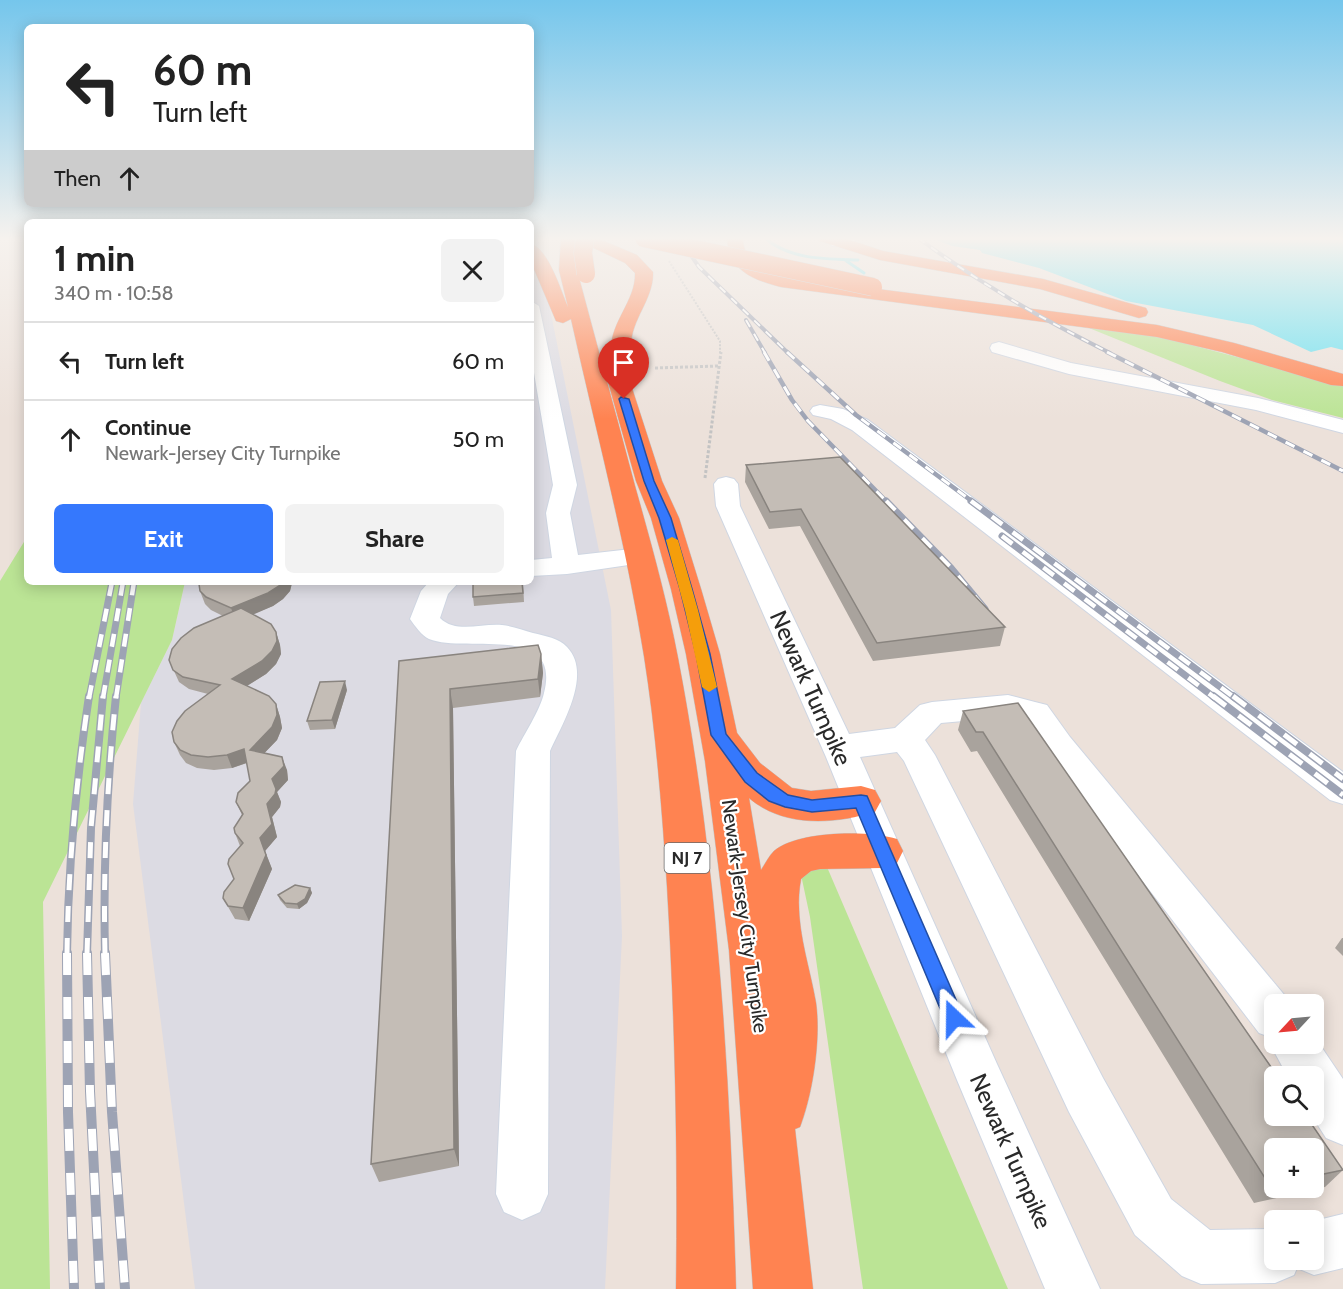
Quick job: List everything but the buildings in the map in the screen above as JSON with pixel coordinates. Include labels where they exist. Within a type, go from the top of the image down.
[{"type":"highway","points":[[557,298],[604,421]]},
{"type":"highway","name":"NJ 7","points":[[582,298],[604,421],[640,556],[661,656],[681,799],[694,953],[705,1163],[706,1289]]},
{"type":"highway","name":"Newark-Jersey City Turnpike","points":[[586,298],[649,481],[665,518],[697,632],[719,735],[752,950],[783,1289]]},
{"type":"highway","points":[[637,298],[624,324],[621,352],[662,480],[665,518]]},
{"type":"highway","points":[[891,298],[1123,326]]},
{"type":"highway","points":[[955,298],[1123,326],[1219,345],[1339,380]]},
{"type":"highway","points":[[1003,298],[1095,309],[1168,324],[1215,337],[1339,380]]},
{"type":"highway","points":[[1021,300],[1030,298]]},
{"type":"highway","points":[[1092,298],[1200,330],[1339,380]]},
{"type":"highway","points":[[719,735],[751,778],[785,801],[812,806],[861,801]]},
{"type":"highway","points":[[772,1172],[793,1018],[777,914],[776,887],[779,876],[789,862],[806,855],[882,851]]},
{"type":"street","points":[[534,322],[565,485],[558,513],[567,566]]},
{"type":"street","points":[[999,348],[1089,373],[1258,404],[1343,427]]},
{"type":"street","points":[[820,411],[836,413],[860,425],[1343,791]]},
{"type":"street","name":"Newark Turnpike","points":[[725,488],[728,506],[839,748],[1073,1289]]},
{"type":"street","points":[[534,568],[567,566],[640,556]]},
{"type":"street","points":[[442,585],[435,591],[425,619],[437,632],[460,636],[503,634],[543,645],[556,653],[561,667],[560,693],[533,751],[522,1194]]},
{"type":"street","points":[[839,748],[905,739],[932,713],[1008,706],[1035,713],[1058,746],[1264,1004]]},
{"type":"street","points":[[905,739],[918,755],[1086,1095],[1153,1217],[1201,1257],[1264,1256]]},
{"type":"street","points":[[1299,1054],[1343,1121]]},
{"type":"street","points":[[1324,1246],[1343,1241]]},
{"type":"path","points":[[694,298],[720,341],[721,349],[704,490],[725,488]]},
{"type":"path","points":[[655,368],[718,366]]},
{"type":"shaded area","points":[[534,298],[547,298],[611,610],[622,936],[605,1289],[195,1289],[133,804],[141,703],[172,640],[184,585],[534,585]]},
{"type":"green space","points":[[1084,326],[1161,337],[1343,385],[1343,418],[1272,400]]},
{"type":"green space","points":[[24,542],[24,585],[184,585],[172,640],[43,902],[50,1289],[0,1289],[0,581]]},
{"type":"green space","points":[[827,867],[1008,1289],[863,1289],[810,917],[800,870]]},
{"type":"water","points":[[1118,298],[1343,298],[1343,350],[1331,347],[1311,352],[1253,325]]},
{"type":"railway","points":[[731,298],[788,353]]},
{"type":"railway","points":[[1008,298],[1110,353]]},
{"type":"railway","points":[[746,320],[765,353]]},
{"type":"railway","points":[[764,352],[792,400],[808,421],[887,502]]},
{"type":"railway","points":[[787,352],[856,415],[973,502]]},
{"type":"railway","points":[[1107,352],[1343,471]]},
{"type":"railway","points":[[886,501],[951,568],[985,609]]},
{"type":"railway","points":[[971,501],[1235,698]]},
{"type":"railway","points":[[1002,536],[1215,698]]},
{"type":"railway","points":[[89,698],[111,585]]},
{"type":"railway","points":[[103,698],[122,585]]},
{"type":"railway","points":[[116,698],[134,585]]},
{"type":"railway","points":[[67,954],[73,825],[89,696]]},
{"type":"railway","points":[[87,954],[91,828],[103,696]]},
{"type":"railway","points":[[105,953],[106,825],[116,696]]},
{"type":"railway","points":[[1213,696],[1343,795]]},
{"type":"railway","points":[[1233,696],[1343,779]]},
{"type":"railway","points":[[105,953],[112,1112],[125,1289]]},
{"type":"railway","points":[[67,954],[68,1112],[74,1289]]},
{"type":"railway","points":[[87,954],[90,1091],[100,1289]]},
{"type":"slow traffic","points":[[672,540],[692,610],[709,687]]},
{"type":"route","points":[[624,399],[649,481],[665,518],[686,589],[703,654],[719,735],[735,760],[751,778],[785,801],[803,806],[821,806],[861,801],[954,1018]]}]
